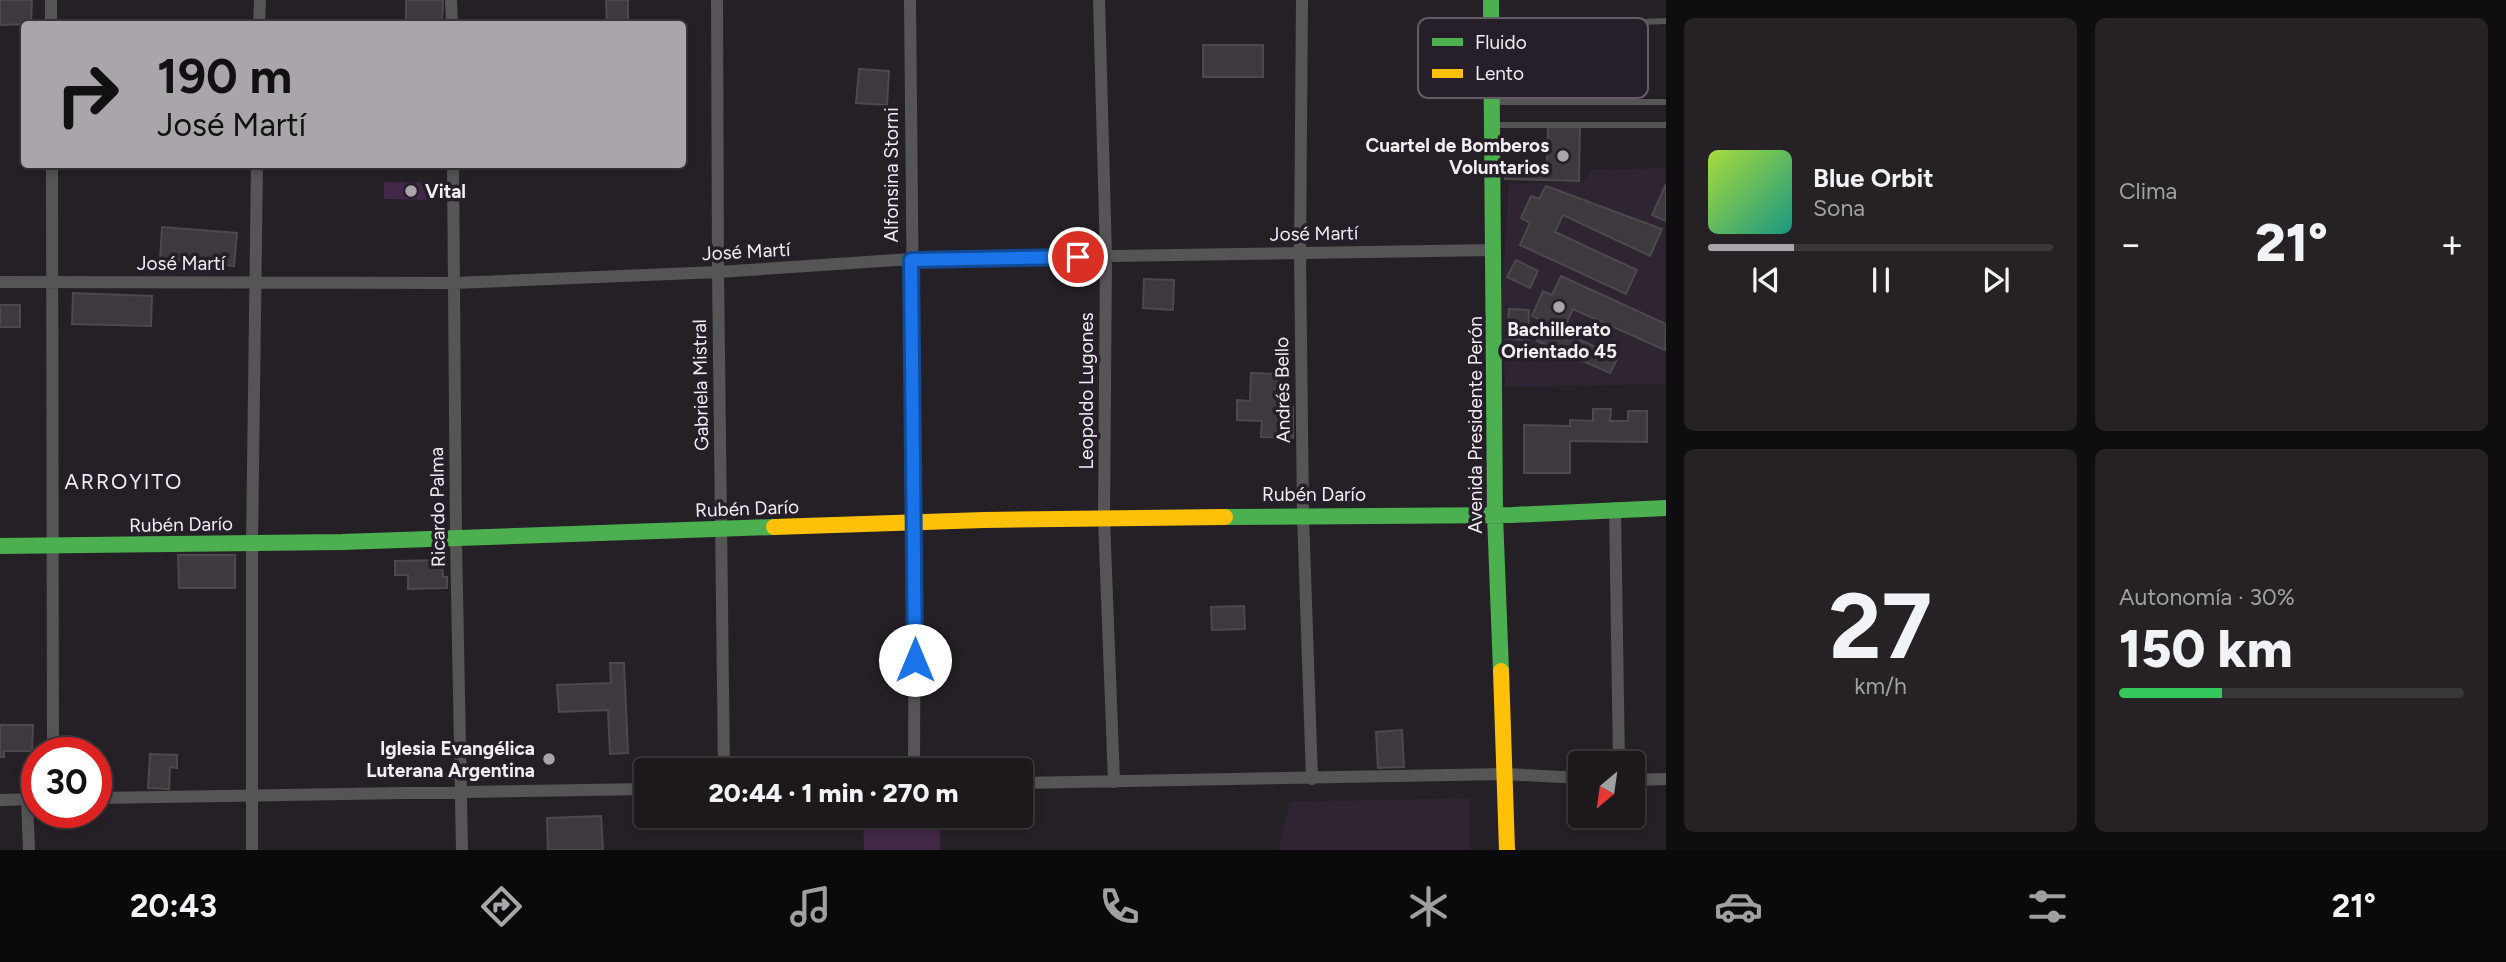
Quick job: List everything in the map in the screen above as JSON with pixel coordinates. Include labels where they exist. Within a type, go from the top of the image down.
[{"type":"street","points":[[51,0],[51,21]]},
{"type":"street","points":[[259,21],[260,0]]},
{"type":"street","points":[[451,0],[452,21]]},
{"type":"street","name":"Gabriela Mistral","points":[[717,0],[724,758]]},
{"type":"street","name":"Alfonsina Storni","points":[[910,0],[915,522],[914,758]]},
{"type":"street","name":"Leopoldo Lugones","points":[[1099,0],[1106,256],[1104,518],[1114,782]]},
{"type":"street","name":"Andrés Bello","points":[[1302,0],[1300,253],[1303,514],[1312,779]]},
{"type":"street","name":"Avenida Presidente Perón","points":[[1491,0],[1492,18]]},
{"type":"street","name":"Avenida Presidente Perón","points":[[1492,98],[1495,515],[1507,850]]},
{"type":"street","points":[[52,168],[53,737]]},
{"type":"street","points":[[253,850],[252,544],[257,168]]},
{"type":"street","name":"Ricardo Palma","points":[[453,168],[462,850]]},
{"type":"street","name":"José Martí","points":[[0,282],[454,282],[718,272],[911,260],[1495,250]]},
{"type":"street","points":[[1615,508],[1619,751]]},
{"type":"street","name":"Rubén Darío","points":[[0,546],[456,539],[915,522],[1303,514],[1495,515],[1615,508],[1666,509]]},
{"type":"street","points":[[1033,783],[1505,774],[1568,777]]},
{"type":"street","points":[[1645,780],[1666,779]]},
{"type":"street","points":[[112,798],[634,789]]},
{"type":"street","points":[[0,800],[21,799]]},
{"type":"street","points":[[29,850],[30,828]]},
{"type":"lane","points":[[1648,22],[1666,21]]},
{"type":"lane","points":[[1492,102],[1666,102]]},
{"type":"lane","points":[[1492,125],[1666,125]]},
{"type":"shaded area","points":[[1666,168],[1666,384],[1505,387],[1501,306],[1509,184],[1583,182],[1591,170]]},
{"type":"shaded area","name":"Vital","points":[[384,182],[438,183],[438,200],[384,199]]},
{"type":"shaded area","points":[[1470,798],[1470,850],[1278,850],[1290,802]]},
{"type":"shaded area","points":[[863,828],[940,828],[940,850],[864,850]]},
{"type":"building","points":[[0,0],[32,0],[31,21],[0,25]]},
{"type":"building","points":[[406,0],[443,0],[442,21],[406,21]]},
{"type":"building","points":[[606,0],[628,0],[628,21],[607,21]]},
{"type":"building","points":[[1203,45],[1263,45],[1263,77],[1203,77]]},
{"type":"building","points":[[859,69],[889,71],[887,105],[856,103]]},
{"type":"building","points":[[1548,124],[1580,126],[1579,181],[1505,179],[1505,164],[1547,165]]},
{"type":"building","points":[[1666,184],[1666,221],[1652,215]]},
{"type":"building","points":[[1546,186],[1662,229],[1650,256],[1563,215],[1555,232],[1637,270],[1626,294],[1520,245],[1530,223],[1521,218],[1531,196],[1539,199]]},
{"type":"building","points":[[162,227],[237,233],[234,266],[160,260]]},
{"type":"building","points":[[1516,260],[1538,271],[1530,288],[1507,277]]},
{"type":"building","points":[[1561,276],[1666,324],[1665,350],[1573,309],[1562,332],[1618,357],[1610,373],[1537,341],[1546,322],[1532,316],[1543,291],[1552,295]]},
{"type":"building","points":[[1144,279],[1174,280],[1173,310],[1143,308]]},
{"type":"building","points":[[73,293],[152,296],[151,326],[72,324]]},
{"type":"building","points":[[0,305],[20,305],[20,327],[0,327]]},
{"type":"building","points":[[1509,309],[1529,310],[1528,340],[1507,339]]},
{"type":"building","points":[[1251,373],[1281,374],[1280,407],[1293,407],[1293,438],[1261,437],[1262,421],[1237,420],[1237,400],[1250,401]]},
{"type":"building","points":[[1593,409],[1611,409],[1610,421],[1628,421],[1628,411],[1647,411],[1647,442],[1570,441],[1570,473],[1524,473],[1524,425],[1570,426],[1570,420],[1593,421]]},
{"type":"building","points":[[178,555],[235,555],[235,588],[179,588]]},
{"type":"building","points":[[442,560],[447,588],[408,589],[408,575],[395,575],[395,561]]},
{"type":"building","points":[[1244,606],[1245,629],[1212,630],[1211,607]]},
{"type":"building","points":[[610,663],[624,663],[628,753],[610,754],[608,710],[559,712],[557,685],[611,683]]},
{"type":"building","points":[[0,725],[33,725],[33,737],[21,737],[21,751],[4,751],[4,757],[0,757]]},
{"type":"building","points":[[1402,730],[1404,767],[1378,768],[1376,732]]},
{"type":"building","points":[[150,754],[177,755],[177,768],[170,767],[169,789],[148,788]]},
{"type":"building","points":[[601,816],[603,850],[548,850],[547,818]]},
{"type":"traffic: fast","points":[[1491,0],[1491,18]]},
{"type":"traffic: fast","points":[[1492,98],[1495,515],[1501,671]]},
{"type":"traffic: fast","points":[[1225,517],[1512,515],[1666,508]]},
{"type":"traffic: fast","points":[[0,546],[342,542],[774,527]]},
{"type":"traffic: slow","points":[[774,527],[984,520],[1225,517]]},
{"type":"traffic: slow","points":[[1501,671],[1507,850]]},
{"type":"place","name":"Cuartel de Bomberos Voluntarios","points":[[1563,156]]},
{"type":"place","name":"Vital","points":[[411,191]]},
{"type":"place","name":"Bachillerato Orientado 45","points":[[1559,307]]},
{"type":"place","name":"Iglesia Evangélica Luterana Argentina","points":[[549,759]]},
{"type":"district","name":"ARROYITO","points":[[124,482]]},
{"type":"route","points":[[915,660],[911,260],[1078,257]]}]
